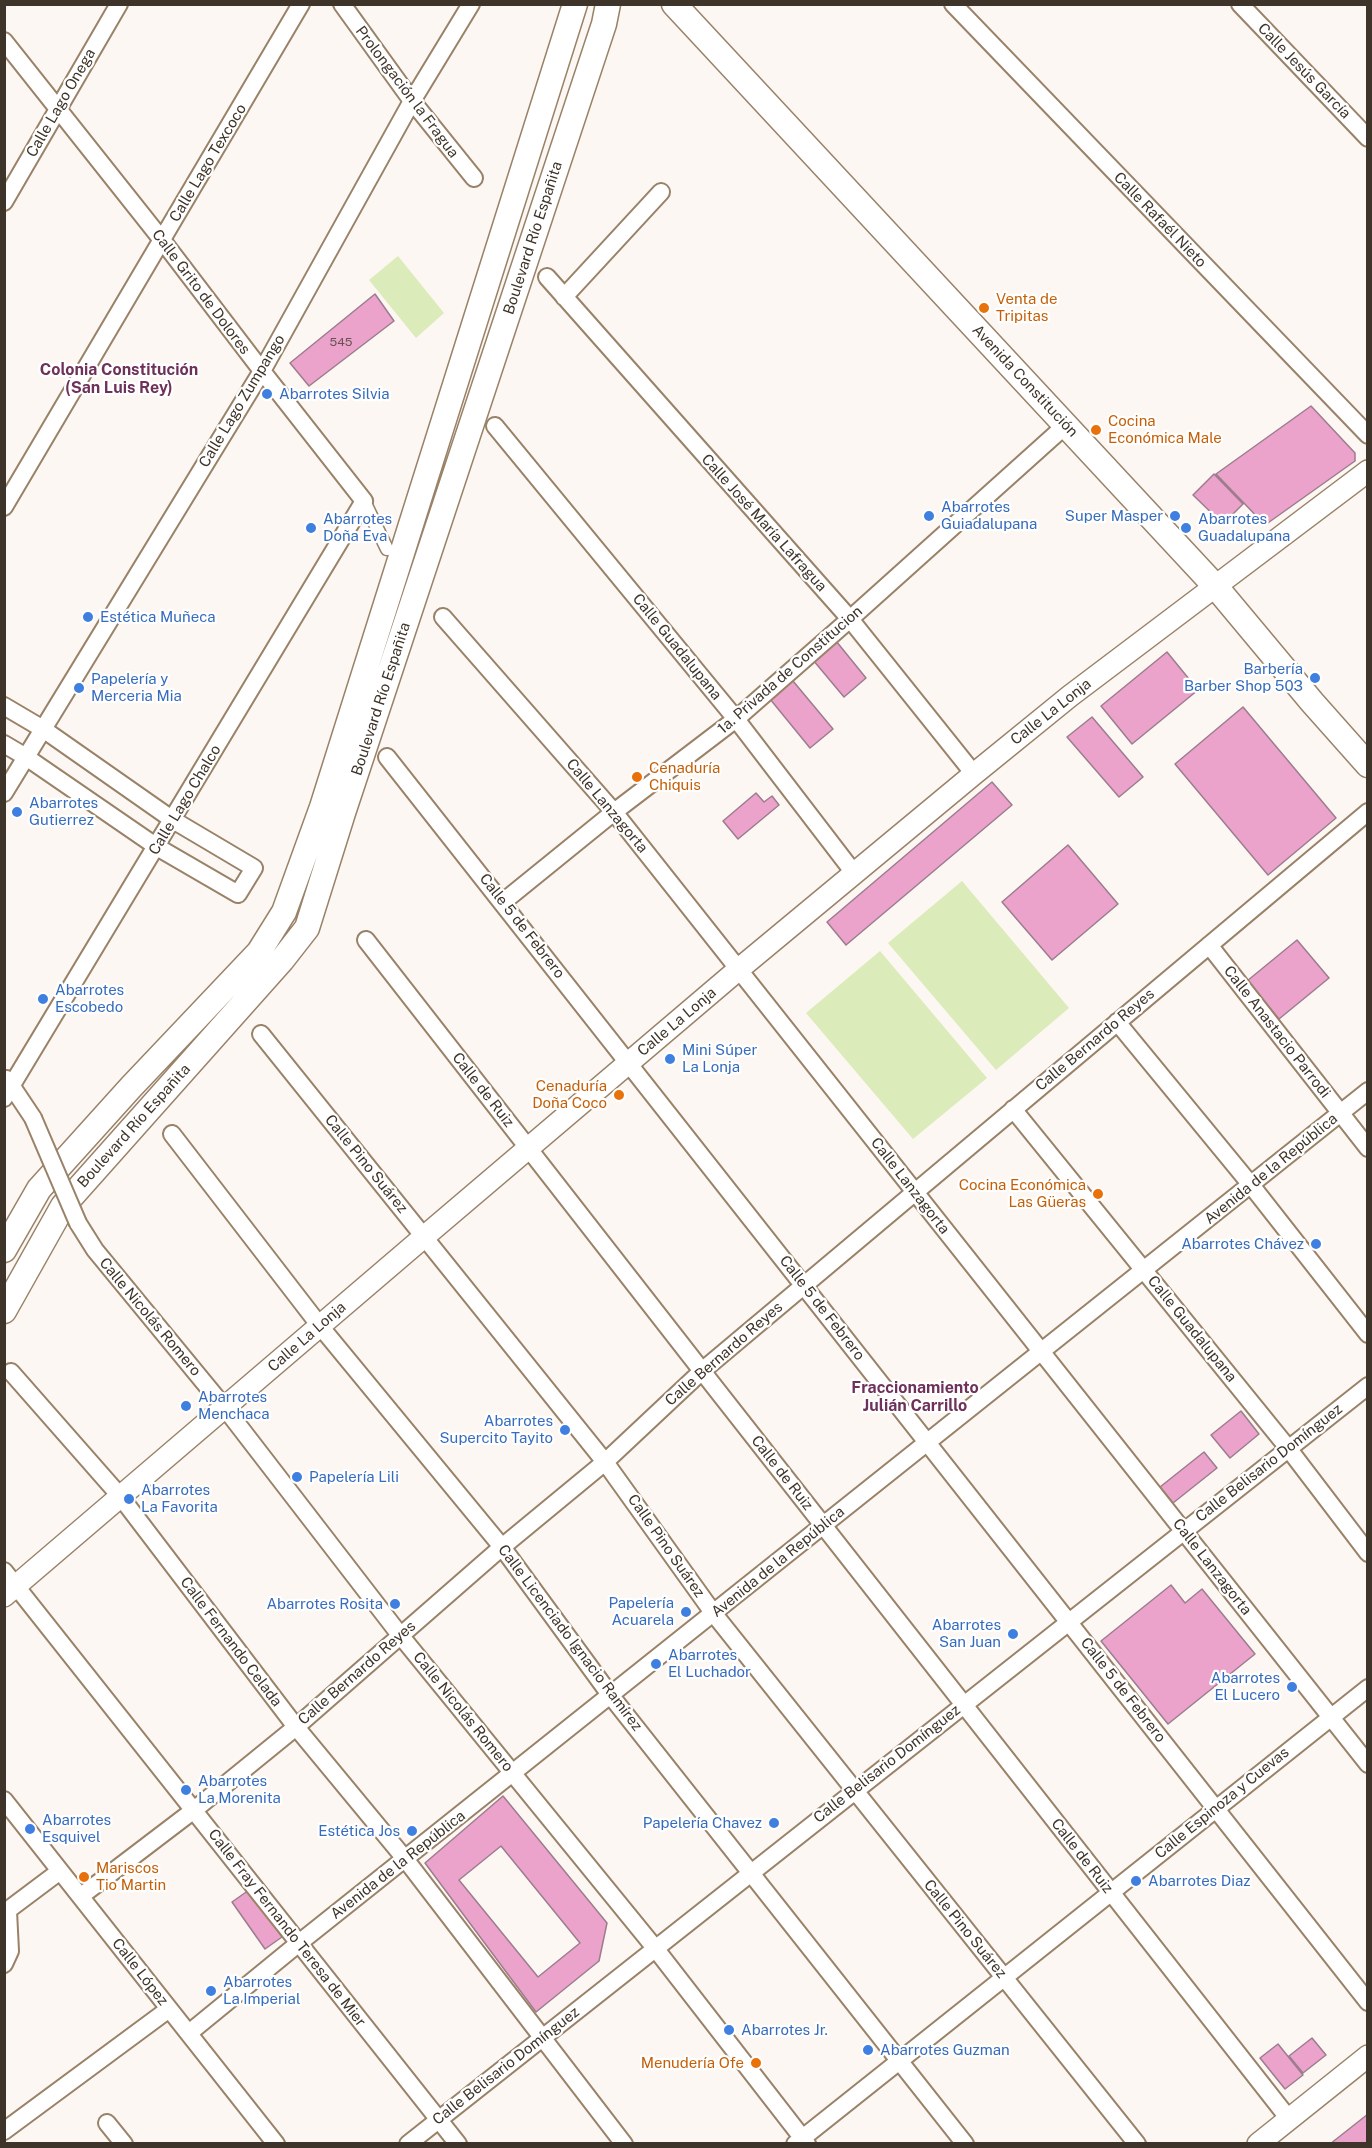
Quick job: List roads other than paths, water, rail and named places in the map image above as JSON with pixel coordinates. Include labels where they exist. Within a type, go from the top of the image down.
[{"type":"main road","name":"Boulevard Río Españita","points":[[4,1250],[39,1189],[131,1087],[259,952],[284,912],[322,807],[575,4]]},
{"type":"main road","name":"Boulevard Río Españita","points":[[4,1311],[63,1206],[282,960],[307,928],[604,24],[608,4]]},
{"type":"main road","name":"Avenida Constitución","points":[[674,4],[1216,587],[1368,765]]},
{"type":"street","name":"Calle Lago Onega","points":[[4,202],[119,4]]},
{"type":"street","name":"Calle Lago Texcoco","points":[[4,507],[301,4]]},
{"type":"street","name":"Prolongación la Fragua","points":[[342,4],[412,101],[474,178]]},
{"type":"street","name":"Calle Lago Zumpango","points":[[4,793],[262,371],[412,101],[471,4]]},
{"type":"street","name":"Calle Rafaél Nieto","points":[[953,4],[1368,435]]},
{"type":"street","name":"Calle Jesús García","points":[[1240,4],[1368,138]]},
{"type":"street","name":"Calle Grito de Dolores","points":[[4,41],[364,501],[387,549]]},
{"type":"street","points":[[564,297],[661,192]]},
{"type":"street","name":"Calle José María Lafragua","points":[[547,278],[850,620],[974,774]]},
{"type":"street","name":"1a. Privada de Constitucion","points":[[503,902],[614,812],[736,719],[850,620],[1065,425]]},
{"type":"street","name":"Calle Guadalupana","points":[[495,426],[736,719],[854,873]]},
{"type":"street","name":"Calle La Lonja","points":[[8,1585],[120,1496],[225,1408],[739,969],[974,774],[1070,696],[1368,471]]},
{"type":"street","name":"Calle Lago Chalco","points":[[7,1086],[157,847],[364,501]]},
{"type":"street","name":"Calle Lanzagorta","points":[[443,617],[614,812],[1368,1764]]},
{"type":"street","points":[[4,706],[43,729],[173,820],[254,868],[238,894],[157,847],[4,744]]},
{"type":"street","name":"Calle 5 de Febrero","points":[[387,757],[1368,2002]]},
{"type":"street","name":"Calle Bernardo Reyes","points":[[81,1896],[194,1810],[296,1727],[502,1547],[605,1462],[702,1371],[1368,812]]},
{"type":"street","name":"Calle de Ruiz","points":[[366,940],[1289,2119]]},
{"type":"street","name":"Calle Anastacio Parrodi","points":[[1209,945],[1368,1148]]},
{"type":"street","points":[[1117,1022],[1251,1185],[1368,1334]]},
{"type":"street","name":"Calle Pino Suárez","points":[[261,1034],[605,1462],[714,1614],[1137,2144]]},
{"type":"street","name":"Calle Nicolás Romero","points":[[7,1086],[33,1119],[78,1222],[94,1250],[225,1408],[400,1635],[655,1948],[801,2142]]},
{"type":"street","name":"Avenida de la República","points":[[189,2033],[1368,1091]]},
{"type":"street","name":"Calle Guadalupana","points":[[1013,1109],[1288,1448],[1368,1552]]},
{"type":"street","name":"Calle Licenciado Ignacio Ramírez","points":[[172,1134],[320,1326],[502,1547],[612,1695],[965,2144]]},
{"type":"street","name":"Calle Fernando Celada","points":[[10,1372],[120,1496],[296,1727],[406,1860],[624,2144]]},
{"type":"street","name":"Calle Belisario Domínguez","points":[[408,2144],[1368,1386]]},
{"type":"street","name":"Calle Fray Fernando Teresa de Mier","points":[[8,1585],[194,1810],[458,2144]]},
{"type":"street","name":"Calle Espinoza y Cuevas","points":[[801,2142],[899,2060],[1368,1688]]},
{"type":"street","name":"Calle López","points":[[4,1800],[276,2144]]},
{"type":"street","points":[[4,1964],[10,1951],[6,1912],[60,1871]]},
{"type":"street","points":[[4,2131],[168,2009]]},
{"type":"street","points":[[1258,2144],[1368,2056]]},
{"type":"street","points":[[107,2123],[124,2144]]},
{"type":"place","name":"Venta de Tripitas","points":[[984,308]]},
{"type":"place","name":"Abarrotes Silvia","points":[[267,394]]},
{"type":"place","name":"Cocina Económica Male","points":[[1096,430]]},
{"type":"place","name":"Abarrotes Guiadalupana","points":[[929,516]]},
{"type":"place","name":"Super Masper","points":[[1175,516]]},
{"type":"place","name":"Abarrotes Doña Eva","points":[[311,528]]},
{"type":"place","name":"Abarrotes Guadalupana","points":[[1186,528]]},
{"type":"place","name":"Estética Muñeca","points":[[88,617]]},
{"type":"place","name":"Barbería Barber Shop 503","points":[[1315,678]]},
{"type":"place","name":"Papelería y Merceria Mia","points":[[79,688]]},
{"type":"place","name":"Cenaduría Chiquis","points":[[637,777]]},
{"type":"place","name":"Abarrotes Gutierrez","points":[[17,812]]},
{"type":"place","name":"Abarrotes Escobedo","points":[[43,999]]},
{"type":"place","name":"Mini Súper La Lonja","points":[[670,1059]]},
{"type":"place","name":"Cenaduría Doña Coco","points":[[619,1095]]},
{"type":"place","name":"Cocina Económica Las Güeras","points":[[1098,1194]]},
{"type":"place","name":"Abarrotes Chávez","points":[[1316,1244]]},
{"type":"place","name":"Abarrotes Menchaca","points":[[186,1406]]},
{"type":"place","name":"Abarrotes Supercito Tayito","points":[[565,1430]]},
{"type":"place","name":"Papelería Lili","points":[[297,1477]]},
{"type":"place","name":"Abarrotes La Favorita","points":[[129,1499]]},
{"type":"place","name":"Abarrotes Rosita","points":[[395,1604]]},
{"type":"place","name":"Papelería Acuarela","points":[[686,1612]]},
{"type":"place","name":"Abarrotes San Juan","points":[[1013,1634]]},
{"type":"place","name":"Abarrotes El Luchador","points":[[656,1664]]},
{"type":"place","name":"Abarrotes El Lucero","points":[[1292,1687]]},
{"type":"place","name":"Abarrotes La Morenita","points":[[186,1790]]},
{"type":"place","name":"Papelería Chavez","points":[[774,1823]]},
{"type":"place","name":"Abarrotes Esquivel","points":[[30,1829]]},
{"type":"place","name":"Estética Jos","points":[[412,1831]]},
{"type":"place","name":"Mariscos Tio Martin","points":[[84,1877]]},
{"type":"place","name":"Abarrotes Diaz","points":[[1136,1881]]},
{"type":"place","name":"Abarrotes La Imperial","points":[[211,1991]]},
{"type":"place","name":"Abarrotes Jr.","points":[[729,2030]]},
{"type":"place","name":"Abarrotes Guzman","points":[[868,2050]]},
{"type":"place","name":"Menudería Ofe","points":[[756,2063]]},
{"type":"district","name":"Colonia Constitución (San Luis Rey)","points":[[119,379]]},
{"type":"district","name":"Fraccionamiento Julián Carrillo","points":[[915,1397]]}]
